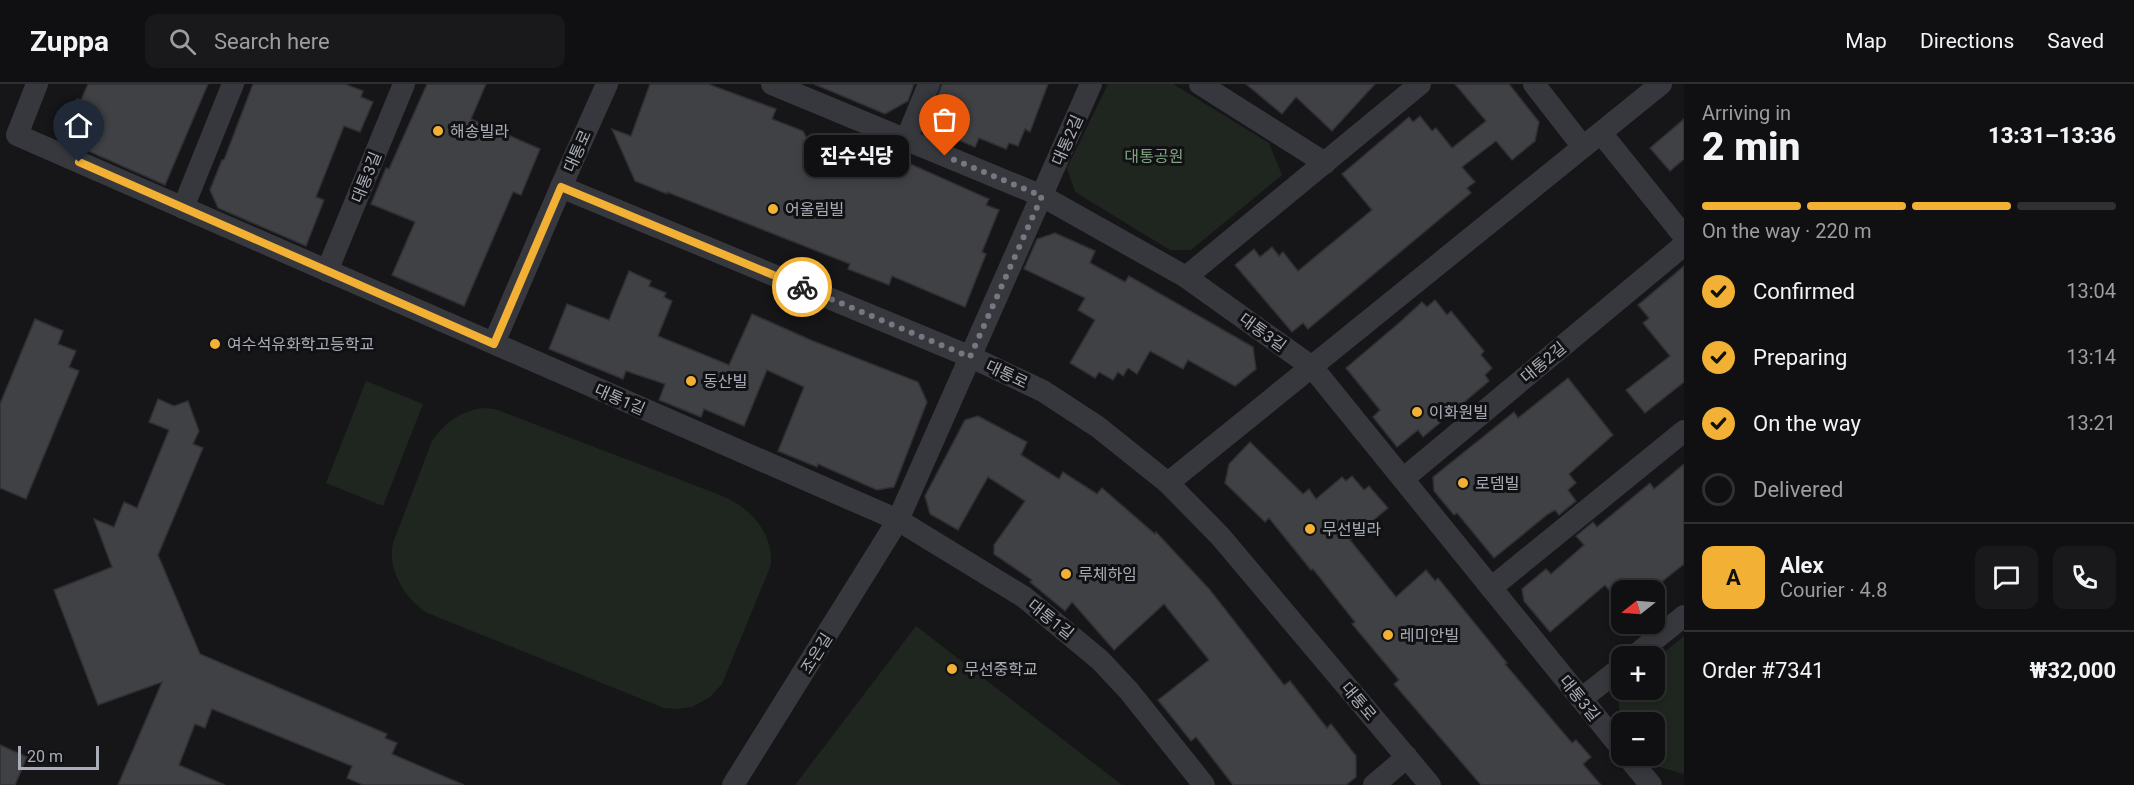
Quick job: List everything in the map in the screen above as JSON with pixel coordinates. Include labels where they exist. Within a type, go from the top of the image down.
[{"type":"street","name":"대통1길","points":[[37,84],[17,135],[898,520],[1024,597],[1100,660],[1129,691],[1204,785]]},
{"type":"street","points":[[183,208],[233,84]]},
{"type":"street","name":"대통3길","points":[[327,271],[404,84]]},
{"type":"street","name":"대통로","points":[[607,84],[561,187],[970,357],[1043,391],[1071,408],[1168,483],[1220,536],[1430,785]]},
{"type":"street","points":[[906,140],[929,84]]},
{"type":"street","name":"대통2길","points":[[970,357],[1091,84]]},
{"type":"street","points":[[1186,277],[1420,84]]},
{"type":"street","points":[[1534,84],[1582,147]]},
{"type":"street","points":[[1168,483],[1661,84]]},
{"type":"street","name":"대통3길","points":[[775,85],[1042,196],[1186,277],[1312,367],[1611,736]]},
{"type":"street","points":[[1213,88],[1325,163]]},
{"type":"street","points":[[1601,133],[1684,236]]},
{"type":"street","points":[[494,344],[561,187]]},
{"type":"street","name":"대통2길","points":[[1403,479],[1684,244]]},
{"type":"street","name":"조은길","points":[[733,785],[898,520],[970,357]]},
{"type":"street","points":[[1491,588],[1684,431]]},
{"type":"street","points":[[1647,646],[1684,616]]},
{"type":"street","points":[[1581,699],[1611,676]]},
{"type":"street","points":[[1374,785],[1407,757]]},
{"type":"street","points":[[1635,766],[1651,785]]},
{"type":"green space","name":"대통공원","points":[[1108,84],[1173,84],[1269,143],[1282,175],[1191,250],[1170,250],[1075,192],[1067,168]]},
{"type":"green space","points":[[366,381],[423,404],[383,506],[326,483]]},
{"type":"green space","points":[[483,408],[495,409],[720,495],[741,506],[758,522],[768,542],[771,565],[722,684],[710,697],[692,707],[664,708],[425,612],[410,599],[395,572],[393,543],[432,441],[453,419]]},
{"type":"green space","points":[[916,626],[1122,785],[795,785]]},
{"type":"green space","points":[[1684,636],[1684,774],[1658,766],[1665,766],[1665,712],[1620,712],[1619,700],[1665,700],[1665,652]]},
{"type":"building","points":[[88,84],[208,84],[165,185],[70,143],[74,135],[63,130],[77,99],[81,100]]},
{"type":"building","points":[[253,84],[345,84],[363,91],[361,97],[373,102],[360,132],[344,126],[316,197],[324,200],[306,246],[218,208],[210,190]]},
{"type":"building","points":[[427,84],[486,84],[471,119],[540,149],[521,195],[513,192],[464,306],[392,275],[415,222],[371,204]]},
{"type":"building","points":[[650,84],[708,84],[776,109],[772,119],[803,131],[825,175],[836,148],[853,155],[859,140],[989,199],[986,205],[999,210],[982,252],[986,254],[965,307],[892,276],[889,285],[848,269],[850,264],[635,181],[612,129],[631,136]]},
{"type":"building","points":[[814,84],[914,84],[908,101],[885,114]]},
{"type":"building","points":[[942,84],[1048,84],[1030,132],[1025,129],[1018,146],[1009,143],[1006,149],[979,138],[975,147],[956,139],[954,145],[943,140],[933,109]]},
{"type":"building","points":[[1246,84],[1375,84],[1332,131],[1296,97],[1282,114]]},
{"type":"building","points":[[1455,84],[1509,84],[1539,122],[1535,141],[1512,160],[1496,141],[1462,167],[1475,182],[1467,188],[1471,193],[1308,329],[1303,323],[1292,332],[1235,265],[1254,249],[1260,257],[1272,247],[1279,256],[1283,252],[1298,271],[1372,210],[1342,174],[1409,117],[1413,122],[1420,116],[1432,131],[1436,128],[1452,148],[1486,121]]},
{"type":"building","points":[[1684,119],[1684,159],[1670,171],[1650,148]]},
{"type":"building","points":[[1055,233],[1095,251],[1090,263],[1125,282],[1129,276],[1253,347],[1256,369],[1235,386],[1188,360],[1183,369],[1150,351],[1137,374],[1128,368],[1123,376],[1118,372],[1113,380],[1099,372],[1095,378],[1070,363],[1095,320],[1078,310],[1085,298],[1024,269],[1037,239]]},
{"type":"building","points":[[1684,266],[1684,382],[1645,413],[1626,390],[1670,356],[1643,323],[1649,318],[1638,305]]},
{"type":"building","points":[[629,271],[651,281],[649,286],[666,293],[664,297],[672,301],[658,336],[729,365],[752,314],[813,341],[918,382],[927,402],[894,487],[877,490],[818,464],[817,467],[778,451],[804,387],[767,370],[744,426],[704,409],[701,417],[659,400],[665,384],[626,371],[623,379],[549,349],[567,304],[609,320]]},
{"type":"building","points":[[1435,300],[1447,315],[1451,311],[1484,351],[1481,355],[1492,368],[1485,375],[1489,381],[1423,437],[1418,430],[1397,447],[1373,417],[1380,410],[1346,368],[1422,302],[1427,307]]},
{"type":"building","points":[[35,319],[63,331],[58,344],[76,351],[69,367],[79,371],[26,499],[0,488],[0,404]]},
{"type":"building","points":[[1568,378],[1613,435],[1569,474],[1576,483],[1568,490],[1576,501],[1559,515],[1555,510],[1548,514],[1494,558],[1457,513],[1454,515],[1434,491],[1433,477],[1514,412],[1518,418]]},
{"type":"building","points":[[158,399],[174,406],[188,401],[199,431],[193,444],[203,448],[158,555],[200,654],[387,734],[385,738],[397,743],[392,754],[464,785],[363,785],[347,778],[352,766],[212,709],[205,728],[195,724],[179,765],[225,785],[118,785],[162,682],[98,705],[54,590],[112,567],[94,519],[114,527],[124,502],[137,508],[169,430],[149,422]]},
{"type":"building","points":[[978,416],[1027,442],[1021,455],[1059,479],[1063,472],[1097,494],[1102,488],[1155,534],[1156,532],[1210,590],[1284,685],[1290,681],[1327,728],[1331,724],[1356,756],[1356,777],[1346,785],[1233,785],[1196,737],[1191,741],[1158,700],[1209,660],[1164,604],[1114,650],[1072,602],[1065,611],[1030,582],[1032,580],[994,554],[994,545],[1025,501],[988,477],[958,530],[930,514],[925,496],[965,420]]},
{"type":"building","points":[[1250,442],[1303,494],[1309,489],[1316,499],[1342,477],[1346,481],[1352,476],[1364,490],[1369,486],[1388,508],[1350,540],[1396,597],[1426,570],[1435,581],[1438,578],[1507,663],[1505,664],[1572,743],[1576,740],[1591,757],[1583,764],[1601,785],[1481,785],[1394,684],[1399,680],[1352,624],[1355,622],[1313,569],[1311,570],[1269,518],[1265,522],[1225,483],[1229,464]]},
{"type":"building","points":[[1684,464],[1684,564],[1664,580],[1611,580],[1611,592],[1605,585],[1550,632],[1524,601],[1522,589],[1546,569],[1551,574],[1584,545],[1576,536],[1593,522],[1597,527],[1650,483],[1654,489]]},
{"type":"building","points":[[0,745],[27,757],[15,785],[0,785]]},
{"type":"way so far","points":[[802,287],[970,357],[1042,196],[945,156]]},
{"type":"place","name":"해송빌라","points":[[438,131]]},
{"type":"place","name":"진수식당","points":[[945,156]]},
{"type":"place","name":"어울림빌","points":[[773,209]]},
{"type":"place","name":"여수석유화학고등학교","points":[[215,344]]},
{"type":"place","name":"동산빌","points":[[691,381]]},
{"type":"place","name":"이화원빌","points":[[1417,412]]},
{"type":"place","name":"로뎀빌","points":[[1463,483]]},
{"type":"place","name":"무선빌라","points":[[1310,529]]},
{"type":"place","name":"루체하임","points":[[1066,574]]},
{"type":"place","name":"레미안빌","points":[[1388,635]]},
{"type":"place","name":"무선중학교","points":[[952,669]]},
{"type":"route","points":[[79,162],[494,344],[561,187],[802,287]]}]
